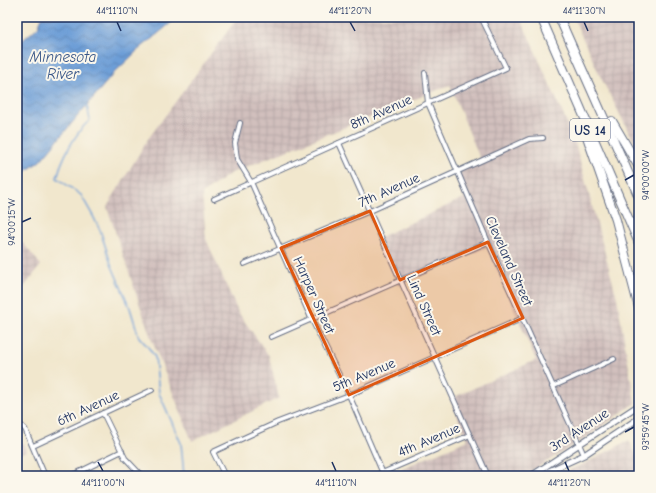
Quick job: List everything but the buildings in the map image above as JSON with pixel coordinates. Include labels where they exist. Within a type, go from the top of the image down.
[{"type":"highway","name":"US 14","points":[[541,17],[639,243]]},
{"type":"highway","name":"US 14","points":[[559,17],[575,50],[639,197]]},
{"type":"highway","points":[[575,50],[614,126],[639,167]]},
{"type":"highway","points":[[572,89],[616,220],[639,308]]},
{"type":"street","name":"8th Avenue","points":[[214,199],[506,68],[481,17]]},
{"type":"street","name":"Cleveland Street","points":[[425,73],[428,103],[552,387],[584,455]]},
{"type":"street","name":"Harper Street","points":[[240,122],[235,143],[237,159],[251,182],[311,318],[349,395],[384,474]]},
{"type":"street","name":"7th Avenue","points":[[244,264],[370,211],[529,139],[543,138]]},
{"type":"street","name":"Lind Street","points":[[340,143],[488,476]]},
{"type":"street","points":[[271,337],[311,318],[488,242]]},
{"type":"street","name":"5th Avenue","points":[[225,476],[213,452],[278,422],[349,395],[523,318]]},
{"type":"street","points":[[552,387],[614,359]]},
{"type":"street","name":"6th Avenue","points":[[33,446],[152,390]]},
{"type":"street","name":"3rd Avenue","points":[[531,476],[540,468],[579,446],[639,405]]},
{"type":"street","points":[[103,413],[125,458],[142,476]]},
{"type":"street","name":"3rd Avenue","points":[[538,476],[584,455],[639,418]]},
{"type":"street","points":[[17,422],[25,429],[44,476]]},
{"type":"street","name":"4th Avenue","points":[[375,476],[384,474],[470,435]]},
{"type":"street","points":[[71,476],[122,451]]},
{"type":"highlighted area","points":[[370,211],[400,280],[488,242],[523,318],[349,395],[281,248]]},
{"type":"shaded area","points":[[238,17],[520,17],[574,139],[617,298],[635,403],[582,440],[523,476],[384,476],[468,440],[450,399],[536,360],[487,247],[398,286],[378,238],[464,198],[453,170],[480,159],[450,85],[231,173],[202,194],[206,239],[238,312],[269,356],[279,398],[192,441],[151,338],[107,207],[148,139]]},
{"type":"shaded area","points":[[573,17],[639,17],[639,151],[602,80]]},
{"type":"shaded area","points":[[17,236],[41,265],[17,296]]},
{"type":"shaded area","points":[[17,429],[26,451],[17,455]]},
{"type":"shaded area","points":[[629,440],[639,461],[639,476],[556,476],[588,462]]},
{"type":"water","name":"Minnesota River","points":[[42,17],[178,17],[137,51],[114,73],[40,161],[17,178],[17,45],[38,27]]},
{"type":"waterway","points":[[87,105],[90,120],[84,125],[70,146],[62,162],[57,178],[81,195],[93,216],[100,230],[111,264],[130,308],[139,337],[155,357],[159,393],[181,443],[184,476]]}]
